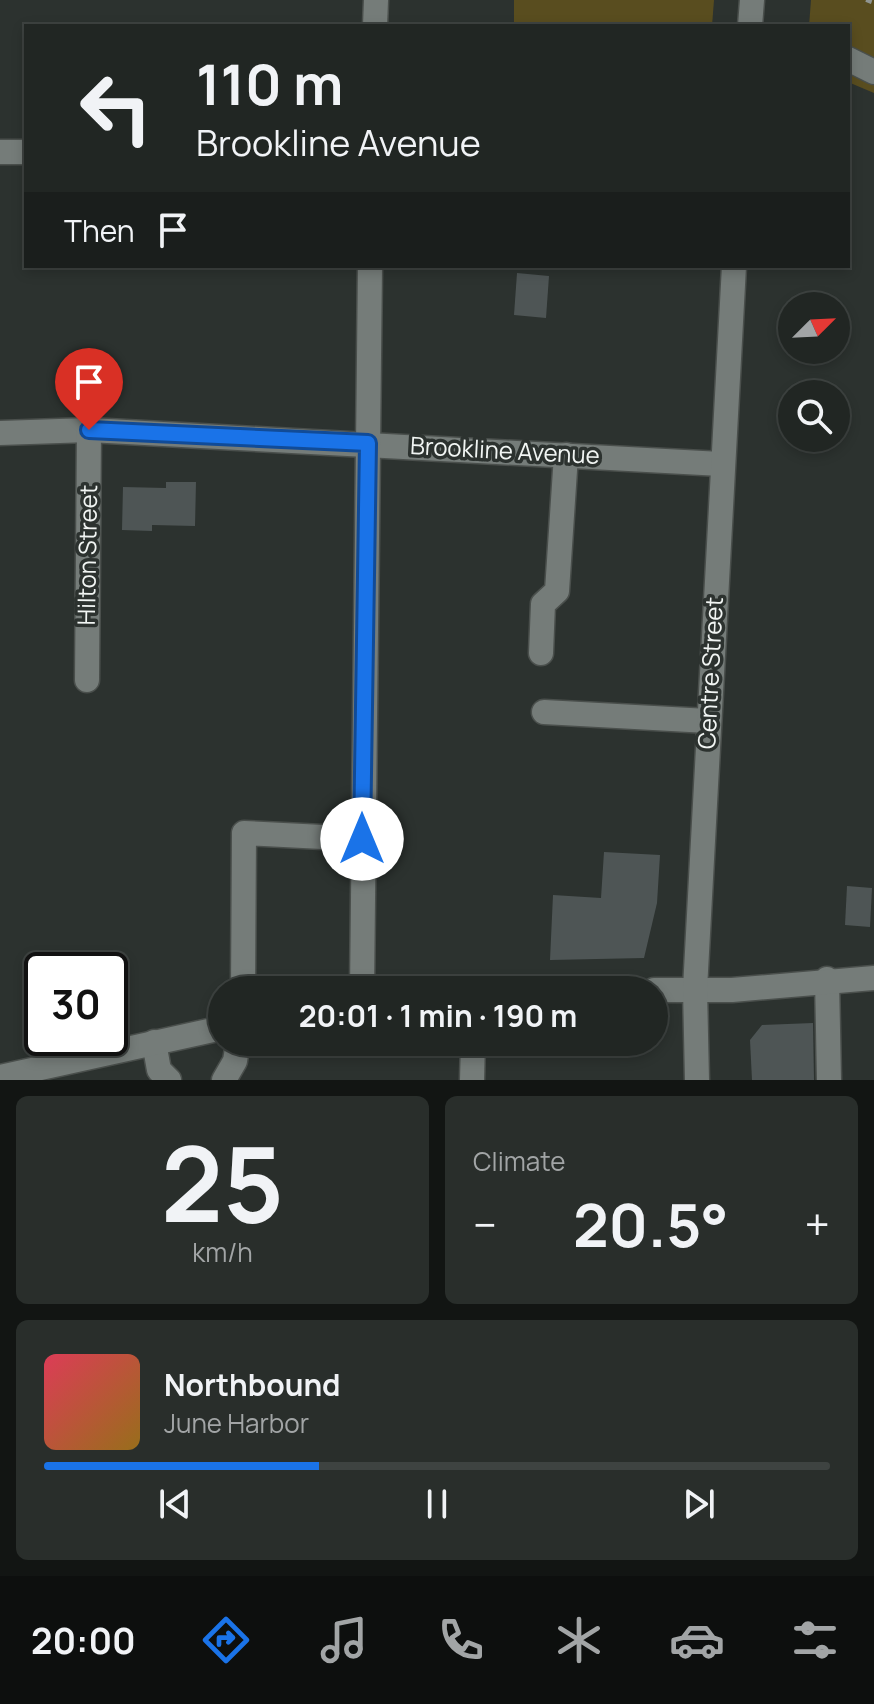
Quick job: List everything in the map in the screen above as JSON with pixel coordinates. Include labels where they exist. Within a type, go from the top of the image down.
[{"type":"street","points":[[375,24],[376,0]]},
{"type":"street","points":[[750,24],[752,0]]},
{"type":"street","points":[[850,60],[874,72]]},
{"type":"street","points":[[0,152],[24,152]]},
{"type":"street","points":[[362,976],[370,268]]},
{"type":"street","name":"Centre Street","points":[[697,1080],[695,989],[734,268]]},
{"type":"street","name":"Brookline Avenue","points":[[0,433],[89,430],[721,464]]},
{"type":"street","name":"Hilton Street","points":[[87,680],[89,430]]},
{"type":"street","points":[[541,653],[543,604],[557,591],[566,455]]},
{"type":"street","points":[[544,712],[708,721]]},
{"type":"street","points":[[243,976],[244,833],[362,839]]},
{"type":"street","points":[[668,990],[732,990],[827,979],[874,978]]},
{"type":"street","points":[[827,979],[829,1080]]},
{"type":"street","points":[[0,1077],[208,1031]]},
{"type":"street","points":[[154,1042],[159,1070],[169,1080]]},
{"type":"street","points":[[224,1080],[236,1056]]},
{"type":"street","points":[[472,1080],[473,1056]]},
{"type":"path","points":[[866,0],[874,3]]},
{"type":"shaded area","points":[[514,0],[714,0],[712,24],[514,24]]},
{"type":"shaded area","points":[[811,0],[874,0],[874,93],[850,83],[850,24],[809,24]]},
{"type":"building","points":[[517,273],[549,276],[546,318],[514,315]]},
{"type":"building","points":[[166,482],[196,482],[195,526],[152,525],[152,531],[122,530],[123,487],[166,488]]},
{"type":"building","points":[[604,852],[660,855],[657,903],[644,958],[550,960],[553,895],[601,898]]},
{"type":"building","points":[[847,886],[872,888],[870,927],[845,925]]},
{"type":"building","points":[[813,1023],[814,1080],[752,1080],[750,1040],[762,1025]]},
{"type":"route","points":[[89,430],[368,443],[362,839]]}]
